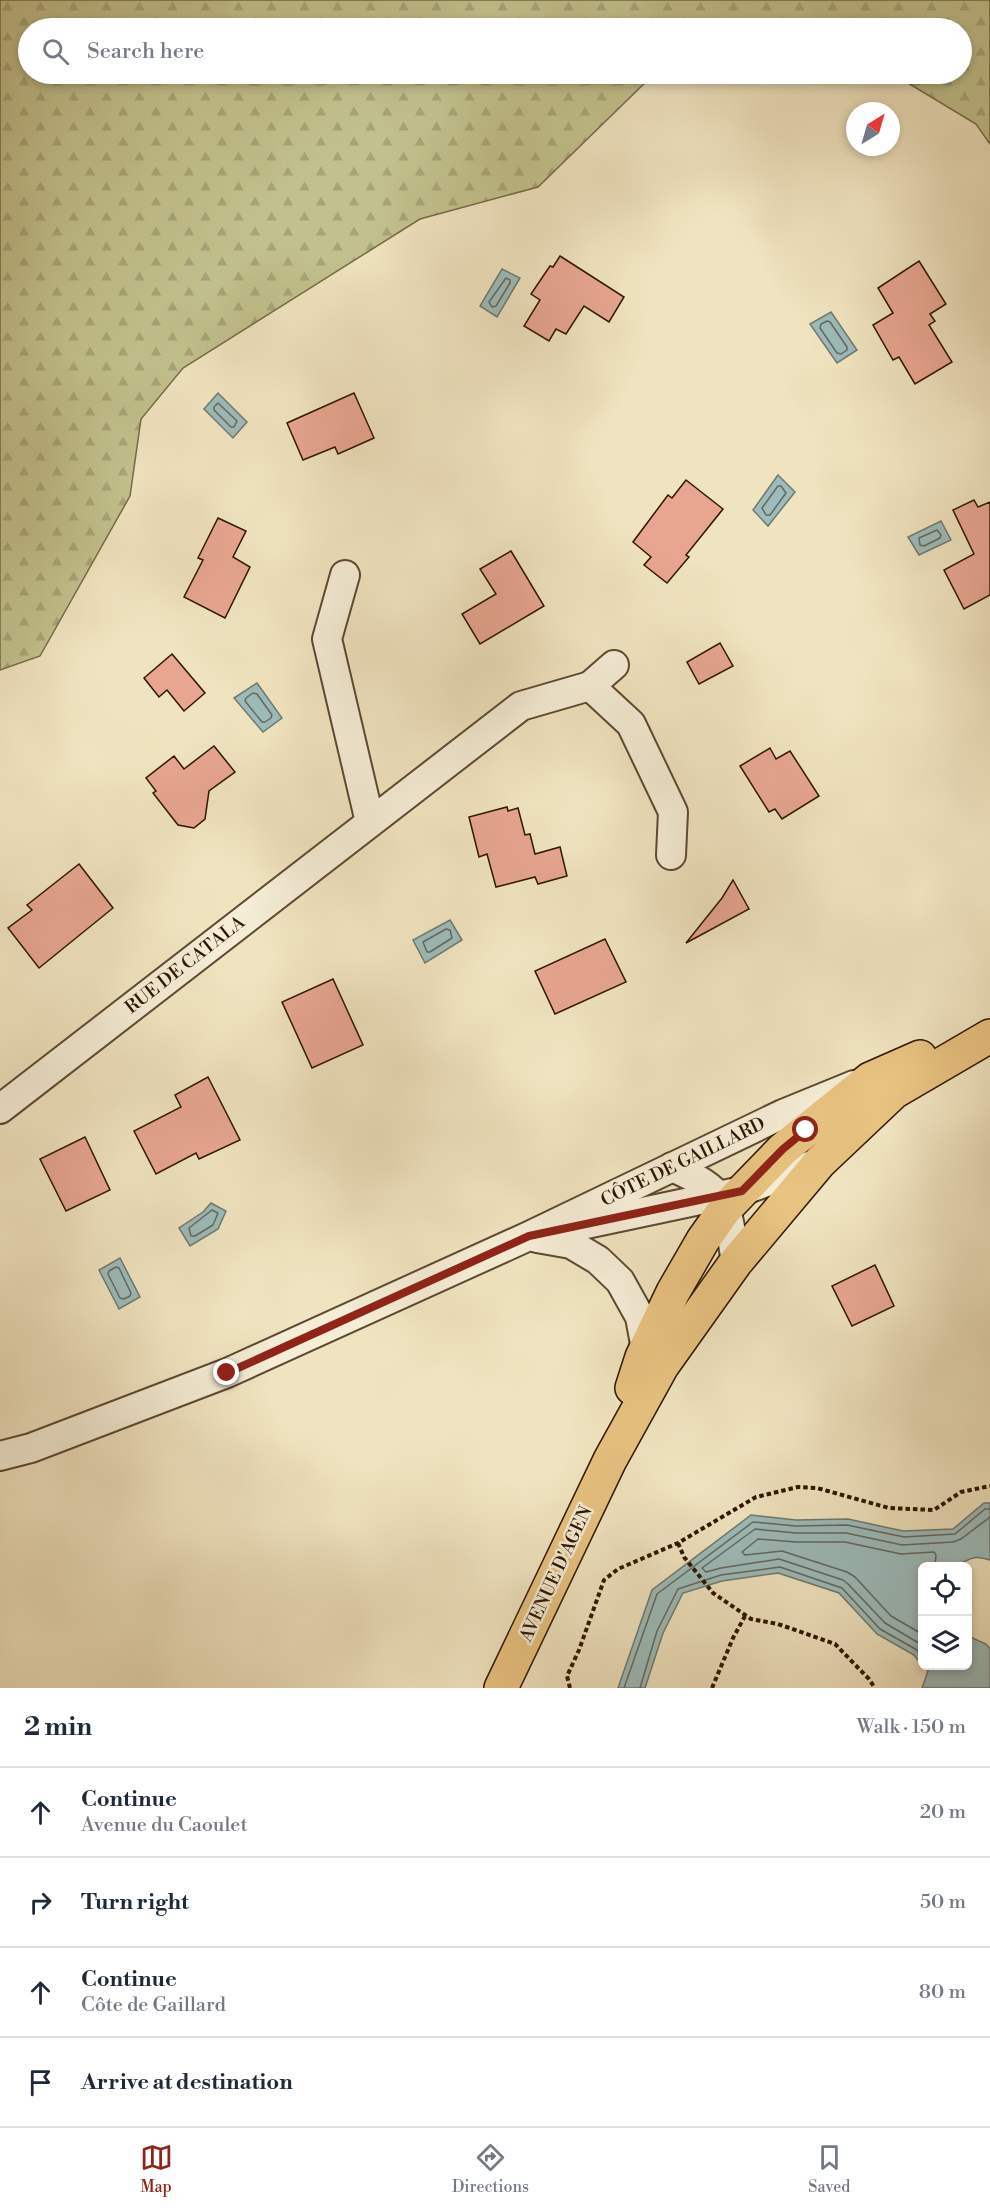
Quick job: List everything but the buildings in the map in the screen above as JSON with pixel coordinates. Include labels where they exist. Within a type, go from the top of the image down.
[{"type":"main road","points":[[610,1460],[646,1349],[688,1266],[728,1198],[790,1143],[870,1079],[990,1026]]},
{"type":"main road","points":[[610,1460],[662,1366],[736,1262],[820,1162],[894,1092],[990,1036]]},
{"type":"main road","name":"AVENUE D'AGEN","points":[[501,1688],[610,1460]]},
{"type":"street","points":[[345,575],[327,639],[370,822]]},
{"type":"street","points":[[614,665],[590,686],[631,724],[673,812],[671,855]]},
{"type":"street","name":"RUE DE CATALA","points":[[0,1109],[521,706],[590,686]]},
{"type":"street","name":"CÔTE DE GAILLARD","points":[[0,1456],[31,1448],[227,1373],[529,1236],[783,1114],[870,1079]]},
{"type":"street","points":[[529,1236],[728,1198],[820,1162]]},
{"type":"street","points":[[672,1167],[700,1180],[728,1198]]},
{"type":"street","points":[[728,1198],[736,1262]]},
{"type":"street","points":[[529,1236],[571,1244],[598,1260],[620,1281],[640,1317],[646,1349]]},
{"type":"path","points":[[570,1688],[567,1676],[579,1650],[604,1580],[618,1569],[678,1543],[756,1497],[798,1487],[817,1488],[890,1508],[934,1510],[961,1492],[990,1486]]},
{"type":"path","points":[[678,1543],[684,1557],[712,1593],[751,1619],[778,1624],[835,1644],[869,1678],[875,1688]]},
{"type":"path","points":[[712,1688],[745,1616]]},
{"type":"green space","points":[[0,0],[990,0],[990,144],[976,124],[910,84],[972,84],[972,18],[18,18],[18,84],[644,84],[538,187],[420,219],[183,368],[141,419],[130,496],[40,656],[0,670]]},
{"type":"water","points":[[502,269],[520,278],[497,317],[480,306]]},
{"type":"water","points":[[831,312],[857,350],[837,363],[810,324]]},
{"type":"water","points":[[218,393],[247,422],[233,438],[204,409]]},
{"type":"water","points":[[778,475],[795,492],[768,526],[753,510]]},
{"type":"water","points":[[941,521],[951,540],[919,555],[908,537]]},
{"type":"water","points":[[257,683],[282,718],[263,732],[234,698]]},
{"type":"water","points":[[450,920],[462,940],[425,963],[413,940]]},
{"type":"water","points":[[211,1203],[226,1211],[218,1229],[190,1246],[179,1228],[203,1212]]},
{"type":"water","points":[[120,1258],[140,1297],[119,1309],[99,1270]]},
{"type":"water","points":[[984,1503],[990,1503],[990,1560],[978,1557],[963,1562],[918,1562],[918,1660],[914,1655],[877,1634],[839,1593],[778,1573],[722,1581],[683,1593],[663,1633],[645,1688],[618,1688],[652,1590],[751,1515],[796,1520],[848,1519],[903,1531],[953,1529]]},
{"type":"water","points":[[972,1638],[986,1644],[990,1649],[990,1688],[922,1688],[928,1671],[972,1670]]},
{"type":"route","points":[[227,1373],[529,1236],[742,1191],[783,1149],[806,1130]]}]
